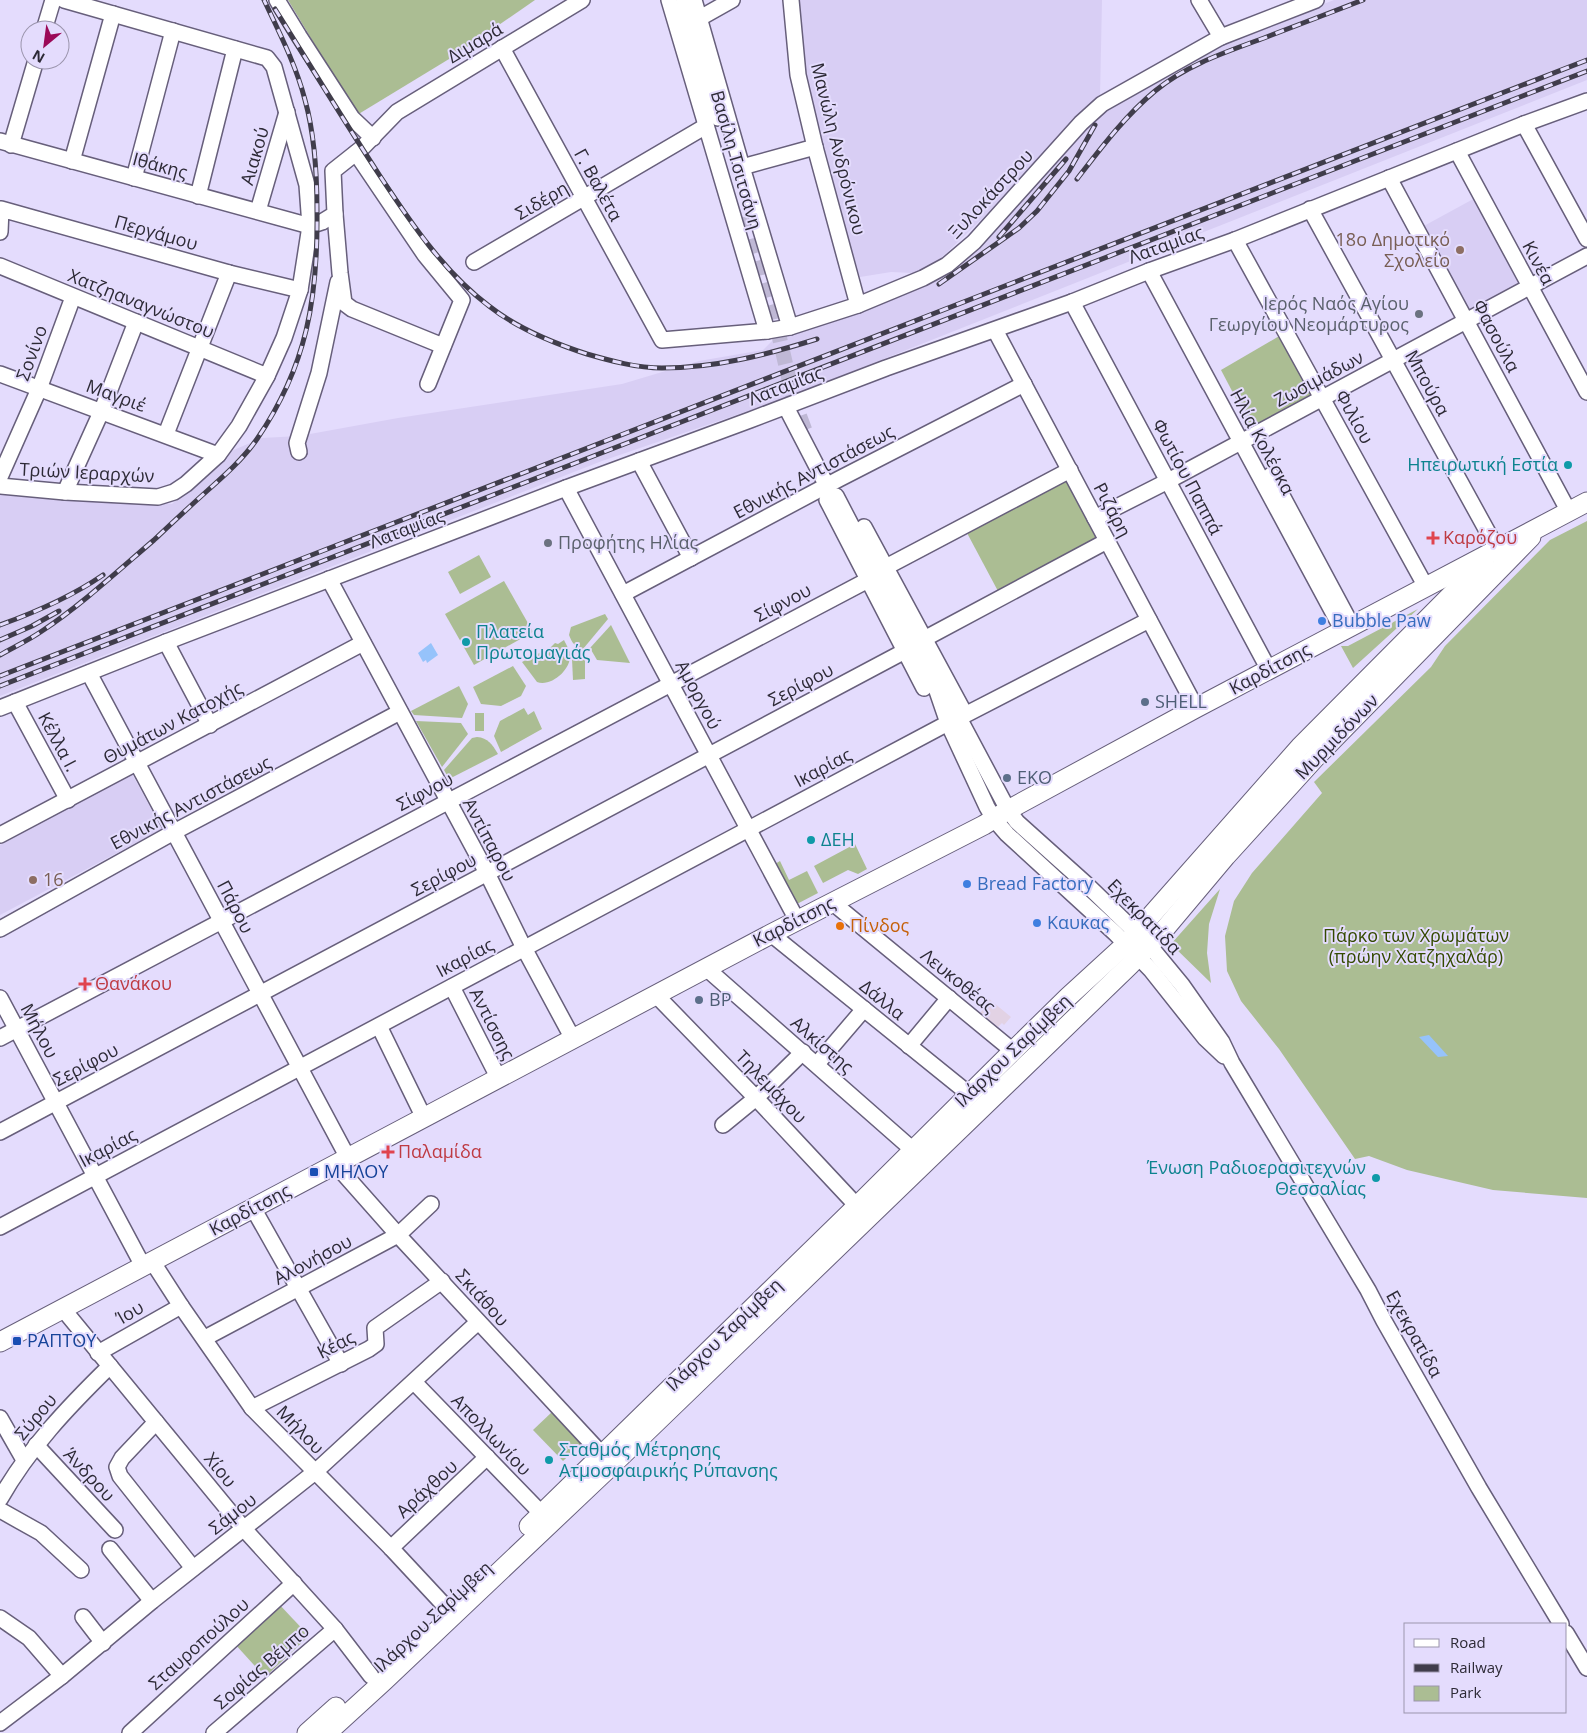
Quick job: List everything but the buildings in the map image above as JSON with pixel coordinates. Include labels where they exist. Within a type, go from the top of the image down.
[{"type":"main road","name":"Καρδίτσης","points":[[0,1342],[797,920],[1001,815],[1196,708],[1587,502]]},
{"type":"main road","name":"Μυρμιδόνων","points":[[1138,945],[1163,931],[1226,856],[1315,758],[1544,524]]},
{"type":"main road","name":"Μυρμιδόνων","points":[[1138,945],[1300,746],[1497,549]]},
{"type":"main road","name":"Ιλάρχου Σαρίμβεη","points":[[327,1733],[392,1674],[607,1460],[1013,1050],[1068,997],[1138,945]]},
{"type":"main road","name":"Ιλάρχου Σαρίμβεη","points":[[307,1733],[371,1676],[542,1514],[607,1460],[1138,945]]},
{"type":"street","points":[[47,20],[53,0]]},
{"type":"street","points":[[64,0],[235,49],[198,196]]},
{"type":"street","points":[[277,0],[352,118],[373,138]]},
{"type":"street","name":"Διμαρά","points":[[335,214],[332,171],[373,138],[389,119],[409,104],[582,0]]},
{"type":"street","name":"Βασίλη Τσιτσάνη","points":[[669,0],[766,331]]},
{"type":"street","points":[[700,18],[732,0]]},
{"type":"street","name":"Μανώλη Ανδρόνικου","points":[[791,0],[798,75],[815,147],[858,305]]},
{"type":"street","points":[[1200,0],[1221,36]]},
{"type":"street","name":"Ξυλοκάστρου","points":[[662,340],[766,331],[790,327],[858,305],[923,278],[952,261],[980,236],[1081,123],[1107,100],[1221,36],[1296,3],[1316,0]]},
{"type":"street","points":[[686,2],[700,18],[790,327]]},
{"type":"street","points":[[686,2],[691,37],[747,216]]},
{"type":"street","points":[[72,161],[113,14]]},
{"type":"street","points":[[134,178],[173,31]]},
{"type":"street","name":"Γ. Βαλέτα","points":[[502,48],[662,340]]},
{"type":"street","name":"Τριών Ιεραρχών","points":[[0,486],[158,497],[174,492],[186,484],[218,454],[239,426],[267,376],[284,338],[300,290],[310,226],[307,185],[274,68],[267,58],[235,49]]},
{"type":"street","points":[[6,143],[32,70]]},
{"type":"street","name":"Λαταμίας","points":[[0,708],[566,488],[1235,240],[1524,124],[1587,101]]},
{"type":"street","name":"Αιακού","points":[[258,212],[287,111]]},
{"type":"street","points":[[1524,124],[1587,239]]},
{"type":"street","name":"Σιδέρη","points":[[474,262],[706,126]]},
{"type":"street","name":"Ιθάκης","points":[[6,143],[310,226]]},
{"type":"street","points":[[742,167],[815,147]]},
{"type":"street","name":"Κινέα","points":[[1456,151],[1587,392]]},
{"type":"street","points":[[356,153],[425,255],[462,300],[428,384]]},
{"type":"street","name":"Φασούλα","points":[[1389,178],[1569,512]]},
{"type":"street","name":"Περγάμου","points":[[0,232],[1,209],[229,273],[300,290]]},
{"type":"street","name":"Μπούρα","points":[[1310,209],[1497,549]]},
{"type":"street","points":[[310,226],[322,222],[335,214],[344,303],[352,309],[443,346]]},
{"type":"street","name":"Φιλίου","points":[[1235,240],[1426,587]]},
{"type":"street","name":"Ζωσιμάδων","points":[[1095,518],[1168,481],[1587,256]]},
{"type":"street","name":"Χατζηαναγνώστου","points":[[0,266],[267,376]]},
{"type":"street","name":"Ηλία Κολέσκα","points":[[1154,269],[1347,628]]},
{"type":"street","points":[[166,434],[229,273]]},
{"type":"street","points":[[299,452],[297,443],[319,373],[340,273]]},
{"type":"street","name":"Σονίνο","points":[[0,477],[39,389],[73,297]]},
{"type":"street","name":"Φωτίου Παππά","points":[[1072,302],[1269,670]]},
{"type":"street","points":[[65,492],[102,410],[136,322]]},
{"type":"street","name":"Ριζάρη","points":[[995,330],[1196,708]]},
{"type":"street","name":"Μαγριέ","points":[[0,374],[218,454]]},
{"type":"street","name":"Εθνικής Αντιστάσεως","points":[[623,594],[831,487],[1024,384]]},
{"type":"street","points":[[786,407],[831,487],[886,567],[924,639],[954,720]]},
{"type":"street","points":[[639,461],[691,558]]},
{"type":"street","points":[[886,567],[1070,470]]},
{"type":"street","points":[[831,487],[868,580],[905,651],[954,720]]},
{"type":"street","name":"Εχεκρατίδα","points":[[831,487],[954,720],[1001,815],[1017,822],[1138,945],[1182,985],[1222,1042],[1232,1063],[1368,1290],[1479,1488],[1560,1623]]},
{"type":"street","name":"Αμοργού","points":[[566,488],[797,920]]},
{"type":"street","points":[[924,639],[1107,541]]},
{"type":"street","name":"Αντίπαρου","points":[[329,579],[487,873],[524,948],[573,1039]]},
{"type":"street","name":"Σίφνου","points":[[0,1038],[868,580]]},
{"type":"street","name":"Ικαρίας","points":[[0,1227],[954,720],[1149,620]]},
{"type":"street","points":[[166,642],[210,724]]},
{"type":"street","name":"Θυμάτων Κατοχής","points":[[0,835],[363,643]]},
{"type":"street","name":"Σερίφου","points":[[0,1132],[905,651]]},
{"type":"street","name":"Πάρου","points":[[89,673],[300,1067],[342,1162]]},
{"type":"street","name":"Κέλλα Ι.","points":[[15,702],[68,800]]},
{"type":"street","name":"Εθνικής Αντιστάσεως","points":[[0,928],[174,832],[400,712]]},
{"type":"street","name":"Λευκοθέας","points":[[833,902],[1013,1050]]},
{"type":"street","name":"Δάλλα","points":[[771,934],[969,1094]]},
{"type":"street","name":"Αλκίστης","points":[[706,968],[913,1150]]},
{"type":"street","name":"Αντίσσης","points":[[452,987],[499,1079]]},
{"type":"street","name":"Τηλεμάχου","points":[[656,995],[857,1206]]},
{"type":"street","name":"Μήλου","points":[[0,998],[95,1176],[148,1263],[205,1338],[252,1408],[392,1548],[445,1606]]},
{"type":"street","points":[[909,1046],[949,998]]},
{"type":"street","points":[[816,1064],[864,1009]]},
{"type":"street","points":[[379,1026],[424,1118]]},
{"type":"street","points":[[723,1125],[756,1098],[803,1052]]},
{"type":"street","name":"Σκιάθου","points":[[342,1162],[398,1235],[442,1280],[478,1322],[607,1460]]},
{"type":"street","name":"Αλονήσου","points":[[205,1338],[398,1235],[431,1204]]},
{"type":"street","points":[[253,1208],[341,1364]]},
{"type":"street","name":"Κέας","points":[[252,1408],[369,1349],[376,1344],[375,1328],[442,1280]]},
{"type":"street","name":"Ίου","points":[[98,1353],[181,1306]]},
{"type":"street","name":"Χίου","points":[[63,1309],[244,1529],[335,1629],[371,1676]]},
{"type":"street","name":"Σάμου","points":[[0,1723],[62,1676],[152,1601],[315,1472],[478,1322]]},
{"type":"street","name":"Σύρου","points":[[2,1490],[24,1460],[76,1399],[110,1366]]},
{"type":"street","name":"Απολλωνίου","points":[[414,1382],[542,1514]]},
{"type":"street","points":[[0,1418],[24,1460]]},
{"type":"street","points":[[156,1422],[122,1458],[117,1467],[120,1476],[194,1568]]},
{"type":"street","name":"Άνδρου","points":[[36,1446],[115,1530]]},
{"type":"street","name":"Αράχθου","points":[[392,1548],[488,1457]]},
{"type":"street","points":[[0,1510],[41,1533],[81,1570]]},
{"type":"street","points":[[110,1549],[152,1601]]},
{"type":"street","name":"Σταυροπούλου","points":[[130,1733],[294,1584]]},
{"type":"street","points":[[83,1617],[103,1643]]},
{"type":"street","points":[[0,1618],[29,1638],[62,1676]]},
{"type":"street","name":"Σοφίας Βέμπο","points":[[214,1733],[335,1629]]},
{"type":"street","points":[[1567,1634],[1587,1668]]},
{"type":"shaded area","points":[[794,0],[1102,0],[1100,97],[1073,119],[984,217],[942,257],[927,267],[913,273],[891,272],[860,277],[817,138],[804,85]]},
{"type":"shaded area","points":[[1334,0],[1587,0],[1587,80],[780,400],[602,461],[0,696],[0,491],[172,504],[229,452],[262,438],[299,436],[398,418],[622,384],[699,361],[763,350],[774,339],[861,312],[930,281],[958,265],[971,254],[1090,124],[1109,108],[1219,45]]},
{"type":"shaded area","points":[[1477,197],[1524,285],[1470,314],[1422,227]]},
{"type":"shaded area","name":"16","points":[[132,774],[162,829],[0,915],[0,845]]},
{"type":"shaded area","points":[[988,998],[1011,1017],[1004,1025],[1002,1023],[998,1027],[980,1013],[984,1008],[981,1006]]},
{"type":"green space","points":[[288,0],[535,0],[454,56],[357,115]]},
{"type":"green space","points":[[1281,335],[1316,395],[1252,429],[1221,370]]},
{"type":"green space","points":[[1069,480],[1101,540],[999,593],[967,533]]},
{"type":"green space","name":"Πάρκο των Χρωμάτων (πρώην Χατζηχαλάρ)","points":[[1587,521],[1587,1198],[1493,1190],[1407,1170],[1369,1156],[1355,1159],[1279,1049],[1241,1001],[1227,971],[1225,936],[1234,901],[1252,873],[1322,793],[1314,782],[1431,667],[1445,646],[1550,540]]},
{"type":"green space","points":[[479,555],[491,577],[460,594],[448,572]]},
{"type":"green space","points":[[504,581],[533,632],[474,665],[445,614]]},
{"type":"green space","points":[[1418,609],[1353,668],[1341,646],[1348,646]]},
{"type":"green space","points":[[605,614],[608,619],[583,649],[574,644],[569,635],[571,627]]},
{"type":"green space","points":[[611,625],[630,663],[597,660],[590,648]]},
{"type":"green space","points":[[564,640],[570,653],[569,661],[564,671],[554,680],[542,683],[537,682],[522,662],[555,643],[558,644]]},
{"type":"green space","points":[[572,659],[585,659],[585,679],[573,680]]},
{"type":"green space","points":[[513,666],[526,686],[521,696],[501,706],[481,704],[473,687]]},
{"type":"green space","points":[[459,686],[468,704],[462,718],[414,715],[411,711]]},
{"type":"green space","points":[[524,708],[528,715],[534,711],[542,729],[501,752],[494,736],[500,721]]},
{"type":"green space","points":[[475,713],[484,713],[484,731],[475,731]]},
{"type":"green space","points":[[416,721],[461,723],[468,734],[442,767]]},
{"type":"green space","points":[[477,737],[489,742],[498,754],[449,779],[444,770],[472,738]]},
{"type":"green space","points":[[855,844],[867,869],[858,874],[848,870],[823,883],[814,866]]},
{"type":"green space","points":[[780,861],[789,880],[807,871],[818,893],[795,905],[775,864]]},
{"type":"green space","points":[[1220,889],[1209,924],[1207,953],[1211,983],[1171,944]]},
{"type":"green space","points":[[552,1412],[582,1443],[563,1461],[533,1430]]},
{"type":"green space","points":[[278,1603],[309,1636],[265,1677],[234,1643]]},
{"type":"water","points":[[431,643],[438,655],[427,663],[426,660],[423,662],[418,653]]},
{"type":"water","points":[[1429,1035],[1448,1056],[1438,1057],[1419,1037]]},
{"type":"tunnel","points":[[747,216],[775,318],[794,401],[807,436]]},
{"type":"railway","points":[[0,655],[37,634],[85,599],[154,540],[227,473],[257,439],[288,385],[298,358],[312,302],[317,243],[316,169],[311,127],[301,87],[287,49],[264,0]]},
{"type":"railway","points":[[1077,179],[1134,111],[1167,82],[1193,66],[1221,54],[1363,0]]},
{"type":"railway","points":[[275,9],[416,229],[457,278],[489,306],[512,322],[549,340],[587,354],[624,364],[653,368],[701,366],[721,363],[760,355],[817,339]]},
{"type":"railway","points":[[0,676],[1587,60]]},
{"type":"railway","points":[[0,686],[1587,71]]},
{"type":"railway","points":[[939,284],[1019,228],[1037,211],[1069,171],[1095,125]]},
{"type":"railway","points":[[999,237],[1066,159]]},
{"type":"railway","points":[[0,625],[53,603],[103,575]]},
{"type":"railway","points":[[0,640],[32,626],[59,611]]},
{"type":"place","name":"18ο Δημοτικό Σχολείο","points":[[1460,250]]},
{"type":"place","name":"Ιερός Ναός Αγίου Γεωργίου Νεομάρτυρος","points":[[1419,314]]},
{"type":"place","name":"Ηπειρωτική Εστία","points":[[1568,465]]},
{"type":"place","name":"Καρόζου","points":[[1433,538]]},
{"type":"place","name":"Προφήτης Ηλίας","points":[[548,543]]},
{"type":"place","name":"Bubble Paw","points":[[1322,621]]},
{"type":"place","name":"Πλατεία Πρωτομαγιάς","points":[[466,642]]},
{"type":"place","name":"SHELL","points":[[1145,702]]},
{"type":"place","name":"EKO","points":[[1007,778]]},
{"type":"place","name":"ΔΕΗ","points":[[811,840]]},
{"type":"place","name":"16","points":[[33,880]]},
{"type":"place","name":"Bread Factory","points":[[967,884]]},
{"type":"place","name":"Καυκας","points":[[1037,923]]},
{"type":"place","name":"Πίνδος","points":[[840,926]]},
{"type":"place","name":"Θανάκου","points":[[85,984]]},
{"type":"place","name":"BP","points":[[699,1000]]},
{"type":"place","name":"Παλαμίδα","points":[[388,1152]]},
{"type":"place","name":"ΜΗΛΟΥ","points":[[314,1172]]},
{"type":"place","name":"Ένωση Ραδιοερασιτεχνών Θεσσαλίας","points":[[1376,1178]]},
{"type":"place","name":"ΡΑΠΤΟΥ","points":[[17,1341]]},
{"type":"place","name":"Σταθμός Μέτρησης Ατμοσφαιρικής Ρύπανσης","points":[[549,1460]]}]
